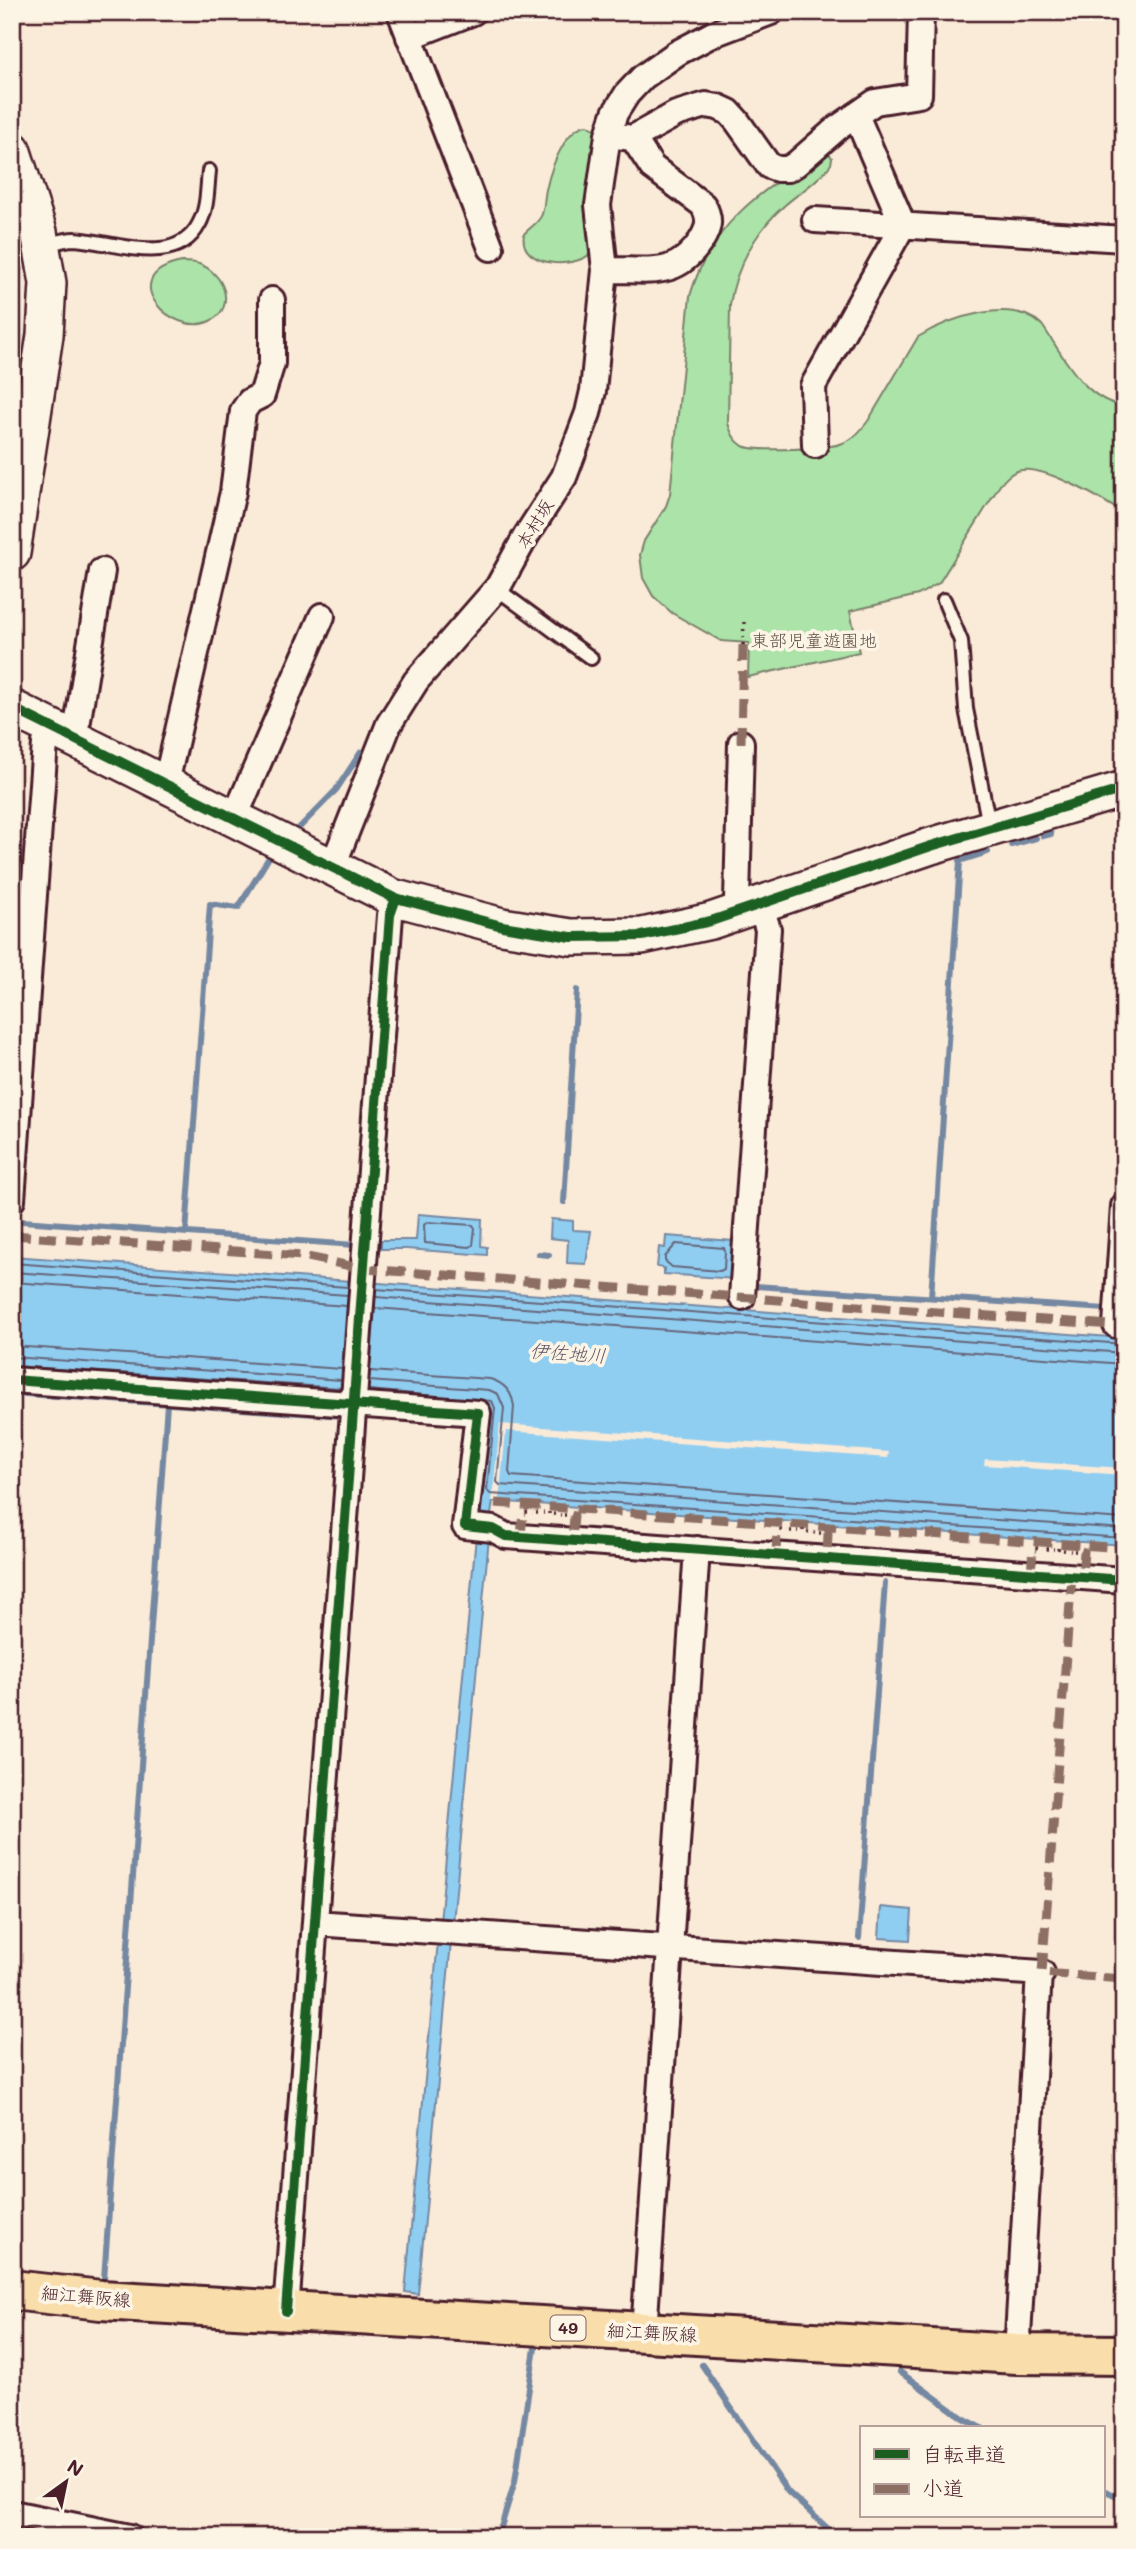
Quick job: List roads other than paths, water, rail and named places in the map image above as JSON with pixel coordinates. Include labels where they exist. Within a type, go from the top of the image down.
[{"type":"main road","name":"細江舞阪線","points":[[12,2290],[101,2300],[1017,2354],[1124,2355]]},
{"type":"street","points":[[400,12],[491,248]]},
{"type":"street","points":[[409,37],[473,12]]},
{"type":"street","name":"本村坂","points":[[332,868],[389,724],[416,681],[497,589],[526,536],[564,477],[588,413],[593,391],[605,270],[598,216],[608,135],[615,113],[627,94],[643,78],[695,43],[771,12]]},
{"type":"street","points":[[608,135],[633,138],[676,114],[706,105],[718,107],[729,112],[737,121],[769,166],[788,169],[875,102],[919,95],[921,12]]},
{"type":"street","points":[[856,115],[903,225]]},
{"type":"street","points":[[605,270],[664,269],[679,265],[696,248],[709,224],[704,205],[652,167],[633,138]]},
{"type":"street","points":[[12,149],[42,246],[48,283],[48,309],[12,553]]},
{"type":"street","points":[[815,220],[1124,239]]},
{"type":"street","points":[[816,444],[813,387],[903,225]]},
{"type":"street","points":[[163,783],[170,770],[233,492],[243,411],[250,401],[262,395],[271,370],[272,300]]},
{"type":"street","points":[[12,1200],[45,743],[78,720],[102,571]]},
{"type":"street","points":[[234,819],[322,616]]},
{"type":"street","points":[[12,708],[396,898],[502,926],[572,937],[642,936],[677,930],[751,908],[897,857],[1124,789]]},
{"type":"street","points":[[741,743],[737,900],[751,908],[768,929],[742,1297]]},
{"type":"street","points":[[286,2311],[390,915],[396,898]]},
{"type":"street","points":[[1116,1325],[1124,1206]]},
{"type":"street","points":[[12,1380],[355,1401],[478,1413],[465,1526],[493,1529],[506,1536],[1124,1580]]},
{"type":"street","points":[[644,2332],[697,1549]]},
{"type":"street","points":[[315,1923],[1040,1973],[1017,2354]]},
{"type":"street","points":[[12,2514],[121,2536]]},
{"type":"lane","points":[[42,246],[72,239],[162,250],[177,245],[189,237],[199,225],[204,211],[209,171]]},
{"type":"lane","points":[[497,589],[591,658]]},
{"type":"lane","points":[[944,600],[961,641],[966,709],[990,828]]},
{"type":"water","points":[[418,1214],[482,1219],[481,1246],[487,1247],[487,1255],[381,1249],[381,1240],[416,1240]]},
{"type":"water","points":[[551,1219],[573,1221],[573,1230],[591,1231],[586,1264],[567,1263],[568,1240],[550,1238]]},
{"type":"water","points":[[666,1236],[733,1241],[731,1269],[735,1270],[735,1279],[664,1274],[664,1268],[657,1267],[659,1247],[665,1248]]},
{"type":"water","name":"伊佐地川","points":[[12,1256],[1124,1338],[1124,1545],[493,1501],[490,1521],[478,1519],[488,1406],[12,1372]]},
{"type":"water","points":[[476,1536],[489,1537],[453,1923],[440,1922]]},
{"type":"water","points":[[881,1907],[912,1910],[910,1940],[879,1938]]},
{"type":"water","points":[[438,1941],[451,1942],[418,2294],[405,2292]]},
{"type":"waterway","points":[[297,830],[336,790],[361,752]]},
{"type":"waterway","points":[[1043,836],[1051,834]]},
{"type":"waterway","points":[[1011,845],[1036,838]]},
{"type":"waterway","points":[[931,1297],[960,861],[988,852]]},
{"type":"waterway","points":[[186,1233],[210,904],[238,908],[268,859]]},
{"type":"waterway","points":[[564,1202],[577,990]]},
{"type":"waterway","points":[[22,1221],[355,1245]]},
{"type":"waterway","points":[[539,1254],[549,1255]]},
{"type":"waterway","points":[[755,1286],[1106,1309]]},
{"type":"waterway","points":[[12,1393],[344,1416]]},
{"type":"waterway","points":[[104,2279],[167,1404]]},
{"type":"waterway","points":[[859,1938],[885,1583]]},
{"type":"waterway","points":[[498,2537],[515,2481],[535,2348]]},
{"type":"waterway","points":[[702,2365],[788,2492],[837,2537]]},
{"type":"waterway","points":[[900,2372],[978,2426]]},
{"type":"waterway","points":[[1104,2490],[1124,2499]]},
{"type":"park label","name":"東部児童遊園地","points":[[814,641]]}]
